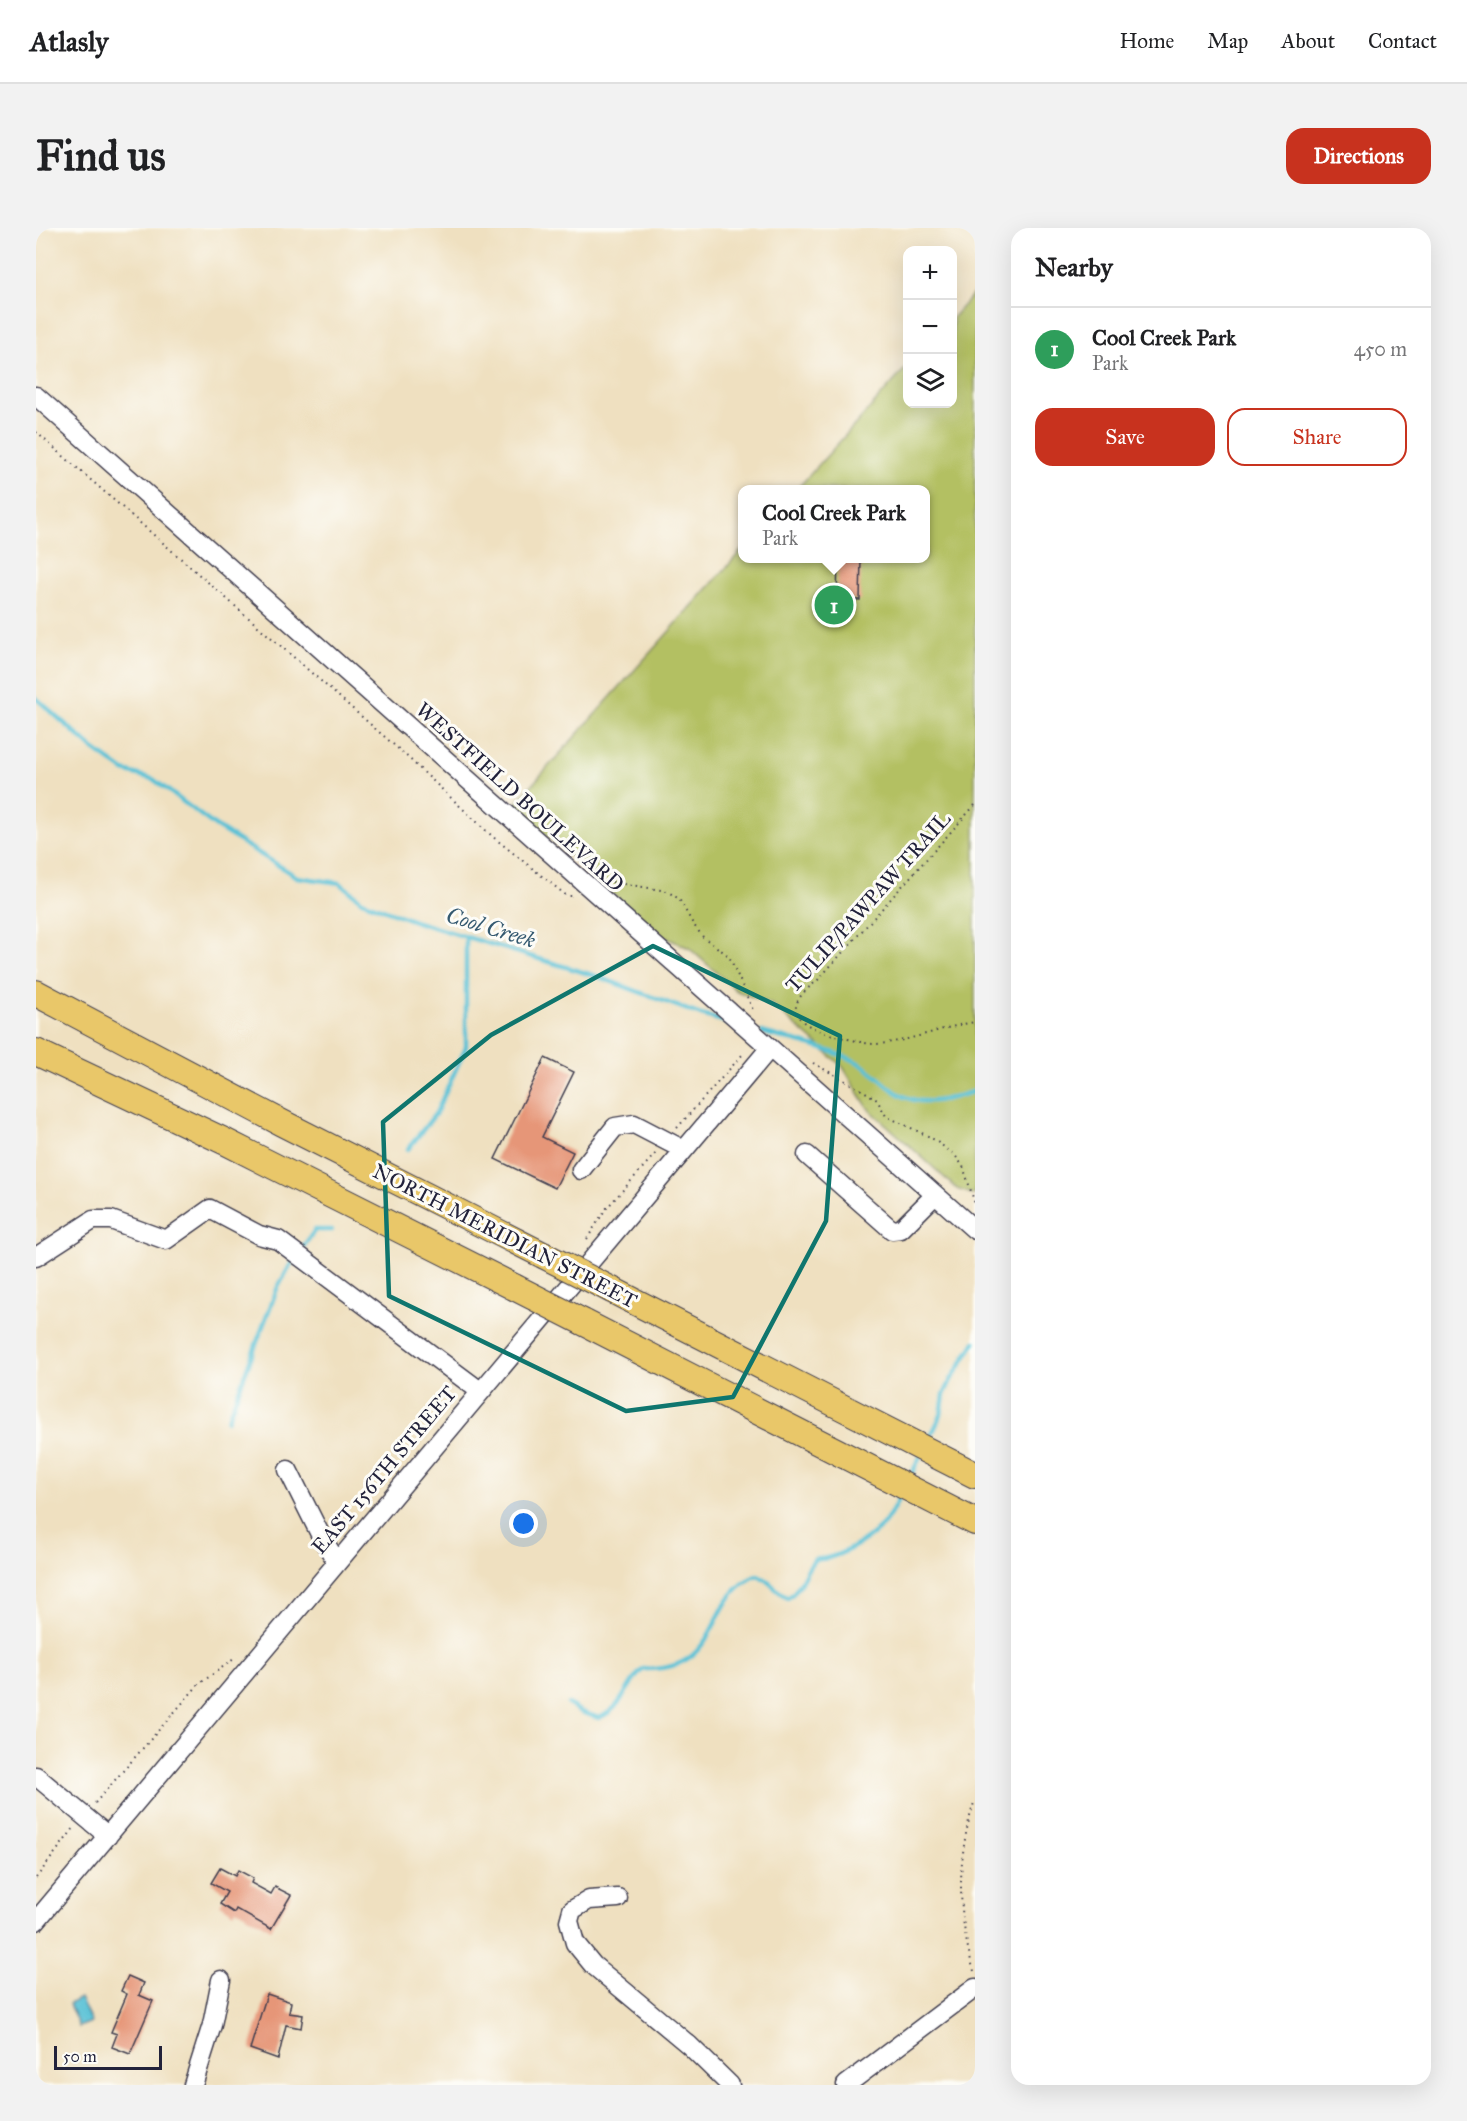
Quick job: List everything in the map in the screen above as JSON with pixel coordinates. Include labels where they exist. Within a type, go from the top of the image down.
[{"type":"highway","name":"NORTH MERIDIAN STREET","points":[[36,993],[282,1123],[975,1475]]},
{"type":"highway","name":"NORTH MERIDIAN STREET","points":[[37,1053],[218,1137],[975,1522]]},
{"type":"street","name":"WESTFIELD BOULEVARD","points":[[36,396],[731,1015],[758,1047],[975,1230]]},
{"type":"street","name":"EAST 156TH STREET","points":[[36,1921],[684,1150],[758,1047]]},
{"type":"street","points":[[581,1170],[615,1127],[634,1124],[684,1150]]},
{"type":"street","points":[[807,1155],[892,1230],[901,1229],[935,1195]]},
{"type":"street","points":[[36,1257],[93,1220],[111,1220],[166,1240],[210,1209],[259,1235],[278,1240],[480,1391]]},
{"type":"street","points":[[288,1470],[322,1538],[337,1562]]},
{"type":"street","points":[[36,1776],[108,1836]]},
{"type":"street","points":[[618,1898],[589,1900],[572,1910],[569,1921],[575,1943],[593,1965],[690,2045],[730,2085]]},
{"type":"street","points":[[193,2085],[212,2025],[221,1980]]},
{"type":"street","points":[[846,2085],[975,1988]]},
{"type":"path","name":"TULIP/PAWPAW TRAIL","points":[[975,805],[817,981],[799,997],[794,1006],[796,1015],[827,1035],[862,1043],[907,1040],[975,1022]]},
{"type":"path","points":[[585,1242],[605,1210],[733,1063],[758,1047]]},
{"type":"path","points":[[825,1069],[877,1100],[886,1116],[930,1137],[954,1154],[963,1166],[975,1204]]},
{"type":"path","points":[[36,1878],[84,1816],[199,1684],[238,1656]]},
{"type":"path","points":[[975,1800],[963,1849],[961,1875],[961,1908],[975,1973]]},
{"type":"highlighted area","points":[[653,946],[840,1036],[826,1221],[733,1397],[626,1411],[389,1296],[383,1122],[491,1035]]},
{"type":"green space","points":[[975,292],[975,1195],[957,1189],[868,1108],[843,1067],[771,1004],[737,991],[689,948],[660,935],[513,806],[738,554],[738,563],[930,563],[930,485],[801,485],[903,371],[903,408],[957,408],[957,312]]},
{"type":"water","points":[[80,1998],[91,2022],[79,2027],[69,2004]]},
{"type":"building","points":[[838,563],[861,563],[860,600],[837,599]]},
{"type":"building","points":[[545,1058],[574,1072],[542,1137],[573,1152],[555,1188],[495,1159]]},
{"type":"building","points":[[220,1868],[235,1876],[238,1870],[253,1878],[251,1883],[271,1894],[275,1887],[291,1895],[271,1929],[236,1909],[234,1913],[220,1904],[227,1892],[211,1883]]},
{"type":"building","points":[[128,1976],[144,1983],[139,1995],[153,2001],[130,2054],[112,2047],[117,2034],[111,2032],[127,1994],[121,1991]]},
{"type":"building","points":[[267,1994],[291,2002],[289,2013],[303,2015],[301,2028],[286,2025],[278,2059],[250,2049]]},
{"type":"waterway","name":"Cool Creek","points":[[36,698],[92,748],[124,771],[153,779],[215,826],[297,877],[340,883],[362,901],[417,922],[596,976],[701,1015],[734,1024]]},
{"type":"waterway","points":[[408,1149],[436,1113],[466,1047],[466,936]]},
{"type":"waterway","name":"Cool Creek","points":[[762,1032],[822,1049],[861,1064],[899,1094],[918,1101],[937,1101],[975,1091]]},
{"type":"waterway","points":[[303,1247],[315,1230],[332,1230]]},
{"type":"waterway","points":[[227,1421],[277,1289],[293,1260]]},
{"type":"waterway","points":[[928,1442],[941,1415],[944,1395],[951,1380],[975,1342]]},
{"type":"waterway","points":[[909,1479],[920,1457]]},
{"type":"waterway","points":[[568,1704],[581,1712],[599,1718],[608,1713],[643,1669],[669,1667],[688,1659],[701,1646],[728,1599],[741,1585],[758,1575],[788,1598],[796,1590],[815,1559],[832,1557],[841,1553],[859,1544],[881,1527],[890,1516],[901,1494]]},
{"type":"place","name":"Cool Creek Park","points":[[834,605]]}]
